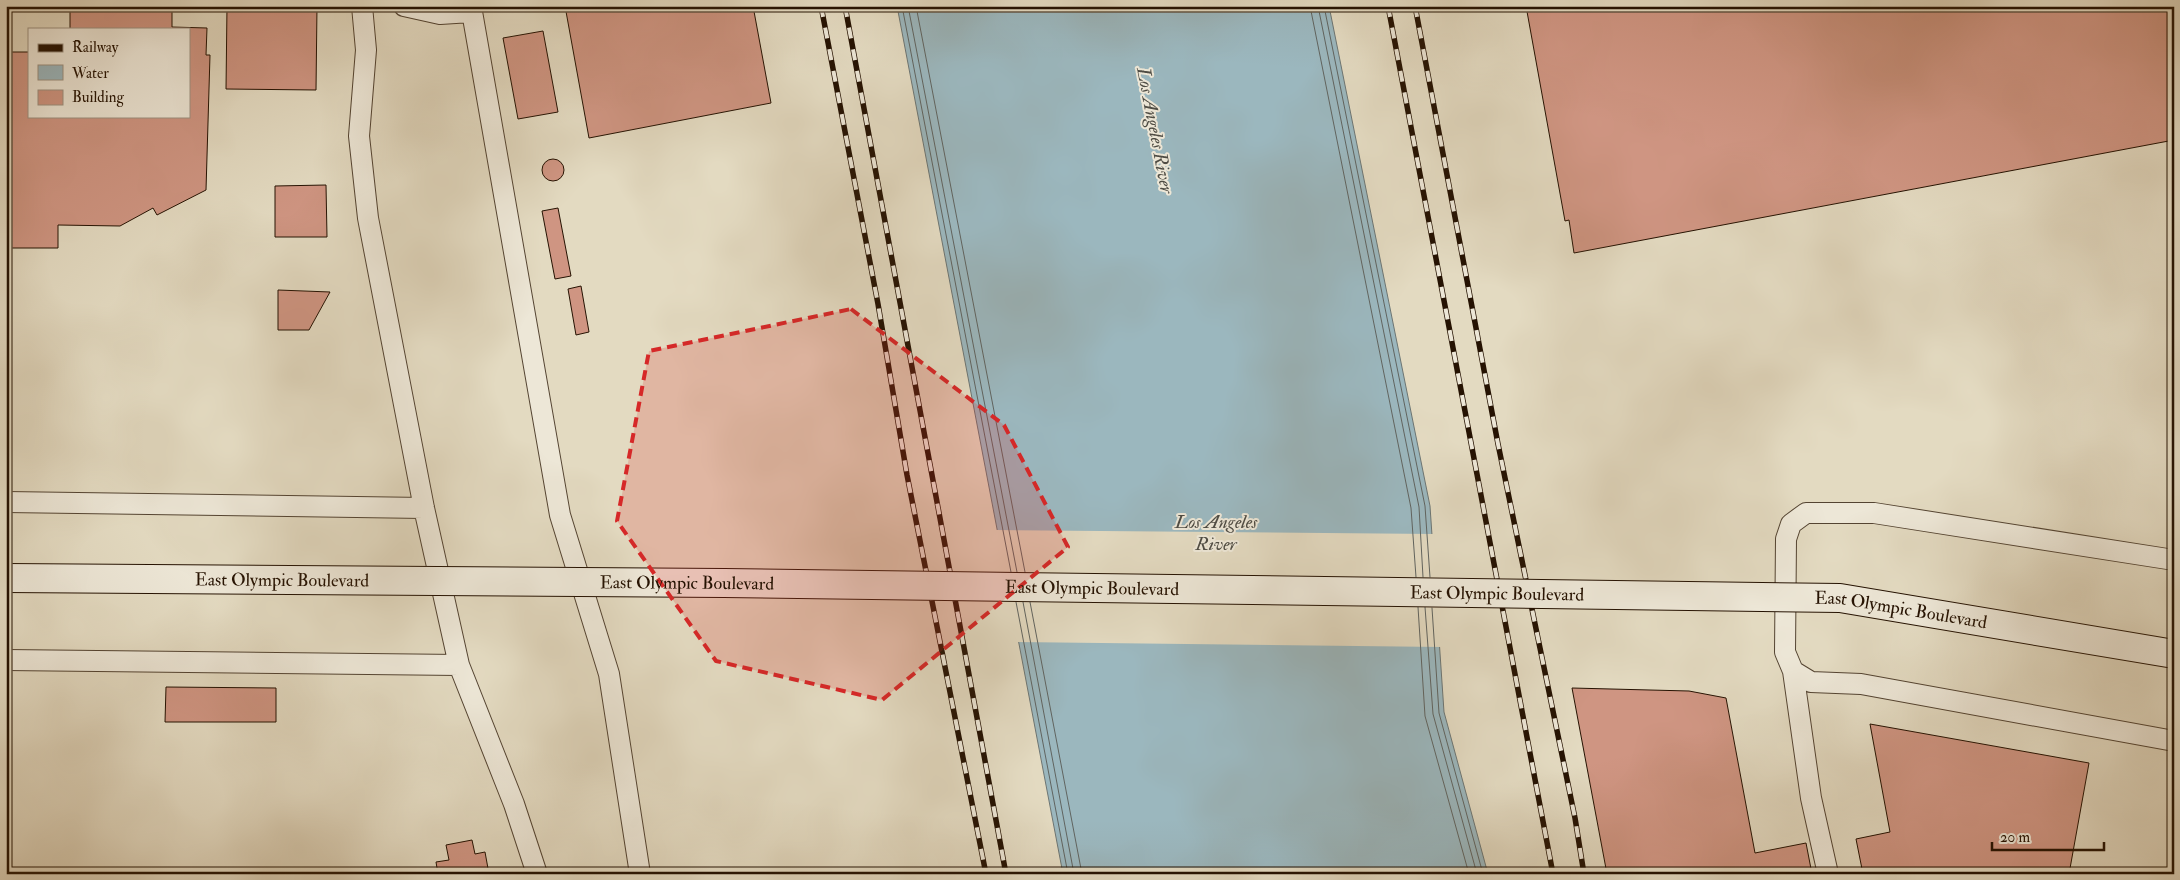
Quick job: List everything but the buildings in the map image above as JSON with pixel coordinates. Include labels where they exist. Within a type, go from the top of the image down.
[{"type":"main road","name":"East Olympic Boulevard","points":[[6,578],[724,582],[1840,598],[2174,654]]},
{"type":"lane","points":[[362,6],[366,50],[359,136],[368,218],[424,508],[459,665],[514,804],[537,874]]},
{"type":"lane","points":[[404,6],[440,14],[471,9],[560,514],[609,674],[640,874]]},
{"type":"lane","points":[[6,502],[424,508]]},
{"type":"lane","points":[[1828,874],[1811,798],[1793,671],[1785,652],[1786,539],[1791,524],[1806,513],[1874,513],[2174,560]]},
{"type":"lane","points":[[6,660],[459,665]]},
{"type":"lane","points":[[1793,671],[1811,682],[1861,684],[2174,741]]},
{"type":"highlighted area","points":[[851,309],[1004,425],[1068,547],[882,700],[716,661],[617,521],[649,351]]},
{"type":"water","name":"Los Angeles River","points":[[897,6],[1329,6],[1430,506],[1444,712],[1488,874],[1063,874]]},
{"type":"pier","points":[[995,530],[1434,534],[1442,647],[1016,642]]},
{"type":"railway","points":[[821,6],[878,304],[907,475],[986,874]]},
{"type":"railway","points":[[845,6],[1006,874]]},
{"type":"railway","points":[[1388,6],[1553,874]]},
{"type":"railway","points":[[1415,6],[1498,444],[1575,818],[1584,874]]}]
